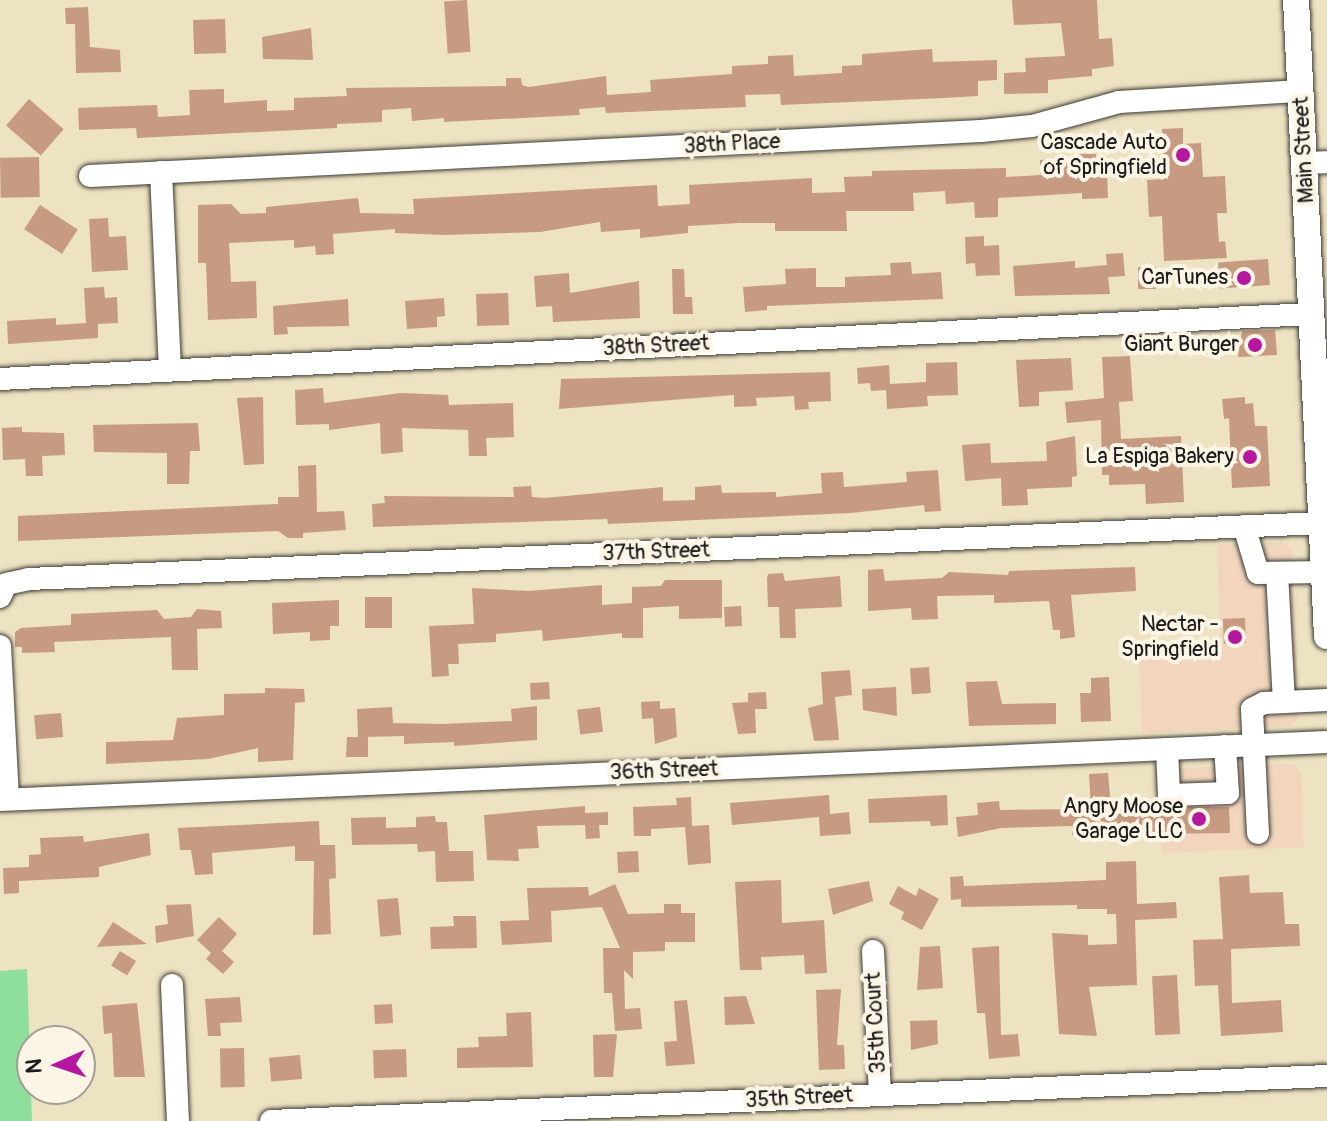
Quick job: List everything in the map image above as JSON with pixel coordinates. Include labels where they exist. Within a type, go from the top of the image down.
[{"type":"main road","name":"Main Street","points":[[1296,0],[1301,91],[1316,163],[1311,314],[1327,619]]},
{"type":"street","name":"38th Place","points":[[90,176],[981,131],[1032,126],[1119,102],[1301,91]]},
{"type":"street","points":[[161,172],[170,370]]},
{"type":"street","name":"38th Street","points":[[0,379],[1311,314]]},
{"type":"street","name":"37th Street","points":[[0,597],[6,584],[29,579],[1321,523]]},
{"type":"street","points":[[1244,526],[1258,573],[1324,572]]},
{"type":"street","points":[[1277,573],[1284,702]]},
{"type":"street","points":[[0,646],[4,799]]},
{"type":"street","points":[[1258,833],[1252,709],[1284,702],[1327,700]]},
{"type":"street","name":"36th Street","points":[[4,799],[1327,742]]},
{"type":"street","points":[[1167,749],[1169,795],[1228,793],[1225,746]]},
{"type":"street","name":"35th Court","points":[[873,951],[880,1094]]},
{"type":"street","points":[[172,985],[178,1121]]},
{"type":"street","name":"35th Street","points":[[271,1121],[567,1115],[880,1094],[1327,1076]]},
{"type":"shaded area","points":[[1282,542],[1292,548],[1299,718],[1291,726],[1142,733],[1139,650],[1221,647],[1217,545]]},
{"type":"shaded area","points":[[1293,764],[1301,772],[1304,847],[1162,853],[1158,769]]},
{"type":"green space","points":[[27,969],[29,1025],[16,1025],[16,1105],[31,1105],[32,1121],[0,1121],[0,971]]},
{"type":"building","points":[[467,0],[471,52],[448,53],[444,2]]},
{"type":"building","points":[[1012,0],[1097,0],[1099,39],[1112,38],[1114,66],[1092,69],[1092,76],[1048,80],[1048,93],[1004,94],[1004,73],[1026,72],[1025,58],[1065,56],[1061,23],[1014,25]]},
{"type":"building","points":[[88,7],[90,47],[120,50],[121,72],[76,73],[75,24],[66,24],[65,8]]},
{"type":"building","points":[[225,19],[226,53],[194,54],[193,20]]},
{"type":"building","points":[[311,28],[313,60],[263,59],[262,37]]},
{"type":"building","points":[[932,49],[933,62],[997,60],[997,80],[978,81],[978,96],[944,98],[781,105],[780,94],[745,95],[746,107],[606,113],[605,107],[579,109],[580,115],[444,122],[444,118],[412,121],[411,108],[382,110],[382,122],[337,124],[337,128],[137,138],[136,128],[79,130],[78,108],[157,105],[158,117],[190,115],[189,90],[224,89],[224,103],[267,100],[267,111],[294,110],[294,98],[347,96],[346,88],[506,86],[506,78],[521,78],[522,85],[529,87],[606,76],[607,95],[651,92],[650,80],[732,74],[732,66],[768,64],[768,56],[793,55],[794,76],[842,73],[842,66],[862,65],[862,54]]},
{"type":"building","points":[[29,99],[64,129],[41,156],[6,125]]},
{"type":"building","points":[[1183,128],[1183,144],[1201,143],[1203,177],[1225,176],[1227,213],[1217,213],[1219,242],[1225,241],[1227,258],[1164,261],[1162,216],[1149,217],[1147,180],[1165,179],[1162,129]]},
{"type":"building","points":[[1072,154],[1096,154],[1096,170],[1107,170],[1108,198],[1082,199],[1082,193],[998,198],[998,217],[975,218],[974,202],[946,204],[945,191],[913,193],[914,211],[846,211],[847,231],[775,231],[775,223],[740,223],[688,226],[688,233],[640,238],[640,229],[601,232],[600,222],[540,232],[444,235],[395,233],[395,229],[333,234],[334,254],[316,255],[315,246],[294,248],[294,240],[229,243],[231,282],[256,281],[257,318],[208,320],[206,263],[198,263],[198,205],[231,204],[241,214],[266,213],[266,207],[358,198],[360,213],[414,214],[413,199],[657,185],[658,206],[690,204],[689,185],[812,178],[812,193],[845,192],[844,177],[872,176],[872,171],[1006,168],[1006,177],[1040,175],[1040,160],[1073,159]]},
{"type":"building","points":[[39,157],[40,197],[1,198],[0,158]]},
{"type":"building","points":[[40,205],[78,230],[62,254],[24,229]]},
{"type":"building","points":[[108,218],[109,237],[126,236],[128,270],[92,272],[89,219]]},
{"type":"building","points":[[984,236],[984,246],[999,245],[1000,275],[976,276],[975,263],[966,264],[965,237]]},
{"type":"building","points":[[1123,253],[1125,276],[1108,277],[1110,294],[1015,296],[1013,266],[1075,261],[1075,268],[1107,265],[1106,254]]},
{"type":"building","name":"CarTunes","points":[[1268,259],[1270,285],[1220,288],[1218,262]]},
{"type":"building","points":[[911,262],[912,274],[941,272],[943,299],[767,306],[767,310],[745,312],[743,287],[786,284],[785,269],[816,268],[816,287],[845,287],[845,277],[891,275],[890,263]]},
{"type":"building","points":[[1138,267],[1156,267],[1156,289],[1138,289]]},
{"type":"building","points":[[672,269],[684,269],[685,297],[692,297],[693,314],[673,314]]},
{"type":"building","points":[[569,273],[570,293],[639,281],[640,318],[553,322],[552,306],[536,307],[534,276]]},
{"type":"building","points":[[104,287],[105,298],[117,297],[118,323],[98,324],[98,338],[8,344],[7,321],[56,318],[56,325],[86,323],[84,288]]},
{"type":"building","points":[[508,293],[509,325],[477,326],[476,294]]},
{"type":"building","points":[[444,298],[445,316],[437,317],[437,327],[407,329],[405,301]]},
{"type":"building","points":[[348,299],[349,326],[287,327],[288,334],[274,335],[273,306]]},
{"type":"building","name":"Giant Burger","points":[[1275,330],[1277,355],[1238,357],[1242,331]]},
{"type":"building","points":[[1130,356],[1133,401],[1119,402],[1121,439],[1181,436],[1184,502],[1146,504],[1145,484],[1109,485],[1109,475],[1102,475],[1101,420],[1067,423],[1065,402],[1104,398],[1102,357]]},
{"type":"building","points":[[1071,358],[1073,390],[1039,392],[1039,406],[1019,407],[1016,360]]},
{"type":"building","points":[[957,362],[958,395],[927,396],[928,406],[887,409],[886,390],[871,391],[870,383],[858,384],[857,368],[889,365],[890,384],[926,382],[926,363]]},
{"type":"building","points":[[830,372],[831,401],[808,402],[809,409],[795,410],[794,396],[756,398],[757,406],[734,407],[734,395],[559,409],[561,379]]},
{"type":"building","points":[[323,388],[324,403],[401,393],[448,395],[449,405],[513,403],[514,437],[486,438],[487,456],[469,456],[468,430],[402,428],[403,452],[381,454],[380,423],[329,430],[329,424],[296,425],[295,390]]},
{"type":"building","points":[[263,397],[264,464],[244,465],[237,398]]},
{"type":"building","name":"La Espiga Bakery","points":[[1245,397],[1245,404],[1253,403],[1255,426],[1267,426],[1270,486],[1232,488],[1229,418],[1224,419],[1222,399]]},
{"type":"building","points":[[198,423],[200,451],[190,451],[189,484],[167,484],[167,453],[94,452],[93,425]]},
{"type":"building","points":[[22,427],[22,432],[64,433],[65,455],[42,456],[43,476],[26,476],[25,459],[3,460],[2,428]]},
{"type":"building","points":[[1075,436],[1077,476],[1072,477],[1072,487],[1027,489],[1028,505],[1002,506],[1001,478],[965,481],[962,445],[990,443],[991,463],[1047,461],[1046,442]]},
{"type":"building","points":[[316,465],[317,512],[344,511],[346,530],[303,533],[303,538],[288,538],[278,531],[18,541],[18,516],[278,504],[278,497],[299,497],[298,466]]},
{"type":"building","points":[[938,470],[941,511],[925,512],[924,505],[851,513],[608,524],[607,519],[373,527],[372,504],[385,503],[384,496],[514,497],[513,487],[531,486],[532,497],[544,498],[663,487],[663,501],[695,500],[695,487],[721,485],[722,493],[776,492],[776,497],[822,493],[821,473],[843,472],[844,487],[907,482],[906,472]]},
{"type":"building","points":[[1135,567],[1136,591],[1071,595],[1075,637],[1060,639],[1060,630],[1053,630],[1049,601],[994,603],[994,595],[937,596],[938,619],[912,620],[911,608],[868,611],[868,570],[883,569],[885,581],[942,578],[949,572],[1008,575],[1009,571]]},
{"type":"building","points":[[783,573],[785,581],[840,576],[842,607],[795,609],[796,638],[780,638],[779,607],[768,607],[767,579],[768,574]]},
{"type":"building","points":[[665,580],[722,580],[722,618],[679,619],[679,606],[643,608],[643,638],[622,638],[622,633],[543,641],[542,630],[496,634],[496,642],[458,644],[459,664],[448,664],[449,676],[432,677],[429,626],[474,624],[472,588],[529,591],[602,585],[602,605],[632,603],[632,587],[661,586]]},
{"type":"building","points":[[365,597],[392,597],[392,628],[365,628]]},
{"type":"building","points":[[339,600],[339,626],[330,626],[330,640],[310,641],[310,632],[273,634],[272,603]]},
{"type":"building","points":[[741,606],[742,626],[725,627],[724,607]]},
{"type":"building","points":[[197,609],[221,611],[222,628],[197,629],[198,670],[172,670],[171,637],[54,642],[55,652],[22,653],[22,647],[15,647],[15,632],[21,628],[71,625],[71,614],[157,610],[164,619],[191,617]]},
{"type":"building","name":"Nectar - Springfield","points":[[1245,618],[1246,643],[1224,644],[1223,619]]},
{"type":"building","points":[[929,667],[931,693],[912,694],[910,668]]},
{"type":"building","points":[[850,670],[852,695],[835,697],[839,740],[814,741],[808,708],[823,704],[821,672]]},
{"type":"building","points":[[1109,677],[1111,721],[1081,722],[1080,693],[1091,693],[1091,678]]},
{"type":"building","points":[[997,681],[1002,704],[1056,703],[1056,724],[969,726],[966,682]]},
{"type":"building","points":[[549,682],[550,699],[531,700],[530,683]]},
{"type":"building","points":[[896,687],[897,716],[863,710],[862,689]]},
{"type":"building","points":[[265,688],[304,689],[305,702],[295,703],[293,760],[258,762],[258,748],[208,759],[106,764],[106,742],[173,740],[177,718],[224,715],[224,694],[265,693]]},
{"type":"building","points":[[766,692],[767,709],[755,709],[756,733],[738,734],[732,703],[748,702],[748,693]]},
{"type":"building","points":[[660,701],[660,709],[675,708],[677,737],[655,744],[653,718],[642,719],[641,702]]},
{"type":"building","points":[[537,706],[537,740],[454,746],[454,742],[404,744],[404,736],[364,737],[368,737],[368,757],[346,757],[347,737],[358,737],[357,709],[392,707],[393,723],[442,724],[512,721],[511,709]]},
{"type":"building","points":[[600,707],[603,732],[580,735],[577,710]]},
{"type":"building","points":[[61,713],[63,737],[36,739],[34,715]]},
{"type":"building","points":[[1108,773],[1111,807],[1229,807],[1230,833],[1072,835],[1072,826],[1001,828],[958,837],[956,817],[978,815],[977,803],[999,801],[1000,810],[1091,809],[1089,774]]},
{"type":"building","points":[[829,795],[830,814],[849,812],[851,834],[820,836],[819,817],[732,825],[730,803]]},
{"type":"building","points":[[947,795],[948,825],[931,826],[930,821],[869,823],[868,799]]},
{"type":"building","points":[[691,797],[692,826],[709,825],[711,863],[688,865],[685,827],[651,829],[651,836],[634,836],[633,807],[677,805],[676,798]]},
{"type":"building","points":[[585,806],[585,813],[608,812],[608,825],[599,825],[600,838],[586,839],[585,825],[537,826],[539,848],[518,849],[519,861],[487,860],[484,815]]},
{"type":"building","points":[[435,816],[436,822],[447,822],[449,851],[473,851],[474,881],[436,882],[435,851],[418,852],[417,844],[352,845],[351,818],[386,817],[386,828],[416,827],[416,817]]},
{"type":"building","points":[[319,821],[320,845],[335,845],[336,878],[329,879],[331,934],[313,935],[314,861],[295,861],[295,846],[212,853],[213,874],[195,875],[191,850],[180,850],[178,828]]},
{"type":"building","points":[[149,833],[151,855],[99,867],[99,877],[19,881],[19,893],[4,894],[3,868],[29,867],[29,855],[41,854],[40,838],[83,836],[84,842]]},
{"type":"building","points":[[638,851],[639,872],[618,873],[617,852]]},
{"type":"building","points":[[1136,861],[1137,904],[1176,902],[1177,918],[1135,920],[1137,985],[1089,987],[1097,1036],[1059,1034],[1052,933],[1088,935],[1088,945],[1117,944],[1116,914],[1107,914],[1107,909],[1077,909],[1077,905],[961,907],[961,899],[951,900],[950,877],[963,876],[964,886],[1106,880],[1106,862]]},
{"type":"building","points":[[1249,875],[1250,893],[1283,892],[1285,924],[1299,924],[1300,946],[1231,949],[1232,1003],[1281,1000],[1283,1032],[1221,1036],[1218,985],[1195,986],[1193,940],[1223,939],[1219,877]]},
{"type":"building","points":[[781,880],[782,923],[824,920],[827,973],[805,974],[804,955],[761,957],[762,970],[740,970],[735,882]]},
{"type":"building","points":[[869,881],[873,901],[833,915],[828,889]]},
{"type":"building","points":[[615,884],[628,914],[664,913],[664,904],[681,904],[681,913],[695,913],[695,942],[665,942],[665,951],[633,952],[633,979],[624,970],[625,1009],[640,1008],[642,1029],[615,1031],[612,993],[604,993],[603,948],[620,948],[602,907],[551,911],[552,942],[502,945],[500,921],[529,920],[527,888],[588,887],[589,896]]},
{"type":"building","points":[[898,886],[916,896],[919,888],[939,899],[922,930],[901,919],[904,912],[889,904]]},
{"type":"building","points":[[398,898],[401,935],[380,937],[377,900]]},
{"type":"building","points":[[191,904],[194,936],[156,943],[155,926],[168,924],[166,905]]},
{"type":"building","points":[[453,916],[476,916],[477,948],[431,949],[430,927],[454,926]]},
{"type":"building","points":[[219,917],[237,934],[222,951],[234,962],[223,974],[206,959],[211,953],[197,940]]},
{"type":"building","points":[[113,922],[147,944],[97,947]]},
{"type":"building","points":[[940,946],[943,988],[917,990],[920,947]]},
{"type":"building","points":[[999,946],[1001,1035],[1018,1034],[1020,1056],[989,1059],[985,1013],[977,1013],[972,948]]},
{"type":"building","points":[[120,951],[136,961],[127,975],[111,965]]},
{"type":"building","points":[[1177,975],[1180,1034],[1155,1035],[1152,976]]},
{"type":"building","points":[[841,989],[837,1045],[844,1045],[845,1069],[819,1070],[816,990]]},
{"type":"building","points":[[746,996],[755,1024],[725,1025],[724,997]]},
{"type":"building","points":[[240,997],[242,1022],[220,1023],[221,1036],[208,1036],[205,999]]},
{"type":"building","points":[[687,1000],[695,1064],[666,1066],[664,1042],[677,1041],[674,1001]]},
{"type":"building","points":[[137,1003],[145,1077],[114,1077],[112,1033],[104,1034],[102,1006]]},
{"type":"building","points":[[392,1004],[393,1023],[375,1024],[374,1005]]},
{"type":"building","points":[[531,1012],[533,1067],[457,1068],[457,1048],[479,1047],[478,1037],[507,1036],[506,1013]]},
{"type":"building","points":[[937,1020],[938,1044],[911,1050],[910,1021]]},
{"type":"building","points":[[617,1034],[613,1077],[594,1077],[593,1035]]},
{"type":"building","points":[[220,1048],[244,1048],[245,1087],[221,1087]]},
{"type":"building","points":[[406,1049],[407,1077],[374,1078],[373,1050]]},
{"type":"building","points":[[300,1055],[302,1079],[271,1082],[269,1058]]},
{"type":"place","name":"Cascade Auto of Springfield","points":[[1183,155]]},
{"type":"place","name":"CarTunes","points":[[1244,278]]},
{"type":"place","name":"Giant Burger","points":[[1255,345]]},
{"type":"place","name":"La Espiga Bakery","points":[[1250,457]]},
{"type":"place","name":"Nectar - Springfield","points":[[1235,637]]},
{"type":"place","name":"Angry Moose Garage LLC","points":[[1199,819]]}]
